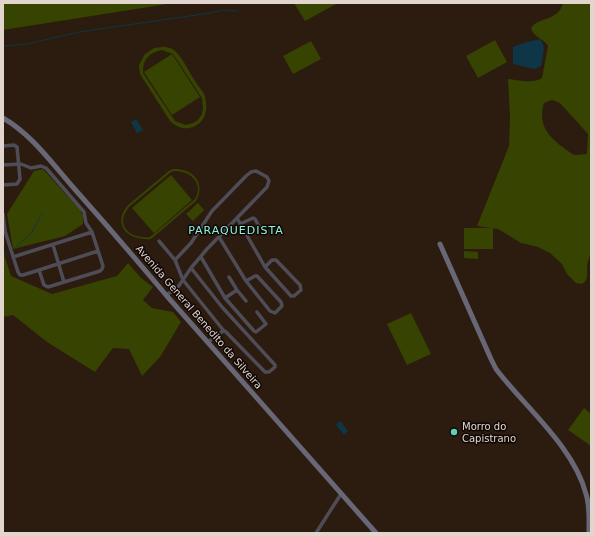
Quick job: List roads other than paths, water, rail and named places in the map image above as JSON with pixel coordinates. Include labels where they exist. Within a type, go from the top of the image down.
[{"type":"main road","name":"Avenida General Benedito da Silveira","points":[[3,118],[19,128],[32,140],[166,295],[376,533]]},
{"type":"main road","points":[[440,244],[496,368],[563,448],[574,464],[587,494],[589,506],[589,533]]},
{"type":"street","points":[[3,146],[16,146],[20,182],[17,184],[3,185]]},
{"type":"street","points":[[3,165],[19,164],[32,168],[41,166],[46,168],[82,209],[85,215],[86,224],[92,232],[103,265],[102,270],[49,287],[46,287],[39,270]]},
{"type":"street","points":[[166,295],[174,290],[191,268],[267,187],[269,181],[267,177],[256,171],[251,172],[246,176],[212,211],[191,243],[175,260]]},
{"type":"street","points":[[3,214],[5,231],[20,275],[98,251]]},
{"type":"street","points":[[237,218],[265,267],[291,296],[294,296],[301,290],[300,285],[276,260],[272,260],[265,267]]},
{"type":"street","points":[[240,224],[253,218],[260,228]]},
{"type":"street","points":[[13,257],[92,232]]},
{"type":"street","points":[[219,237],[246,282],[270,311],[275,313],[282,306],[281,302],[257,276],[246,282]]},
{"type":"street","points":[[159,241],[175,260],[183,280],[224,331],[265,372],[269,372],[275,367],[275,365],[222,307],[191,268]]},
{"type":"street","points":[[53,245],[64,282]]},
{"type":"street","points":[[201,257],[225,298],[256,332],[266,324],[257,312]]},
{"type":"street","points":[[229,277],[246,301]]},
{"type":"street","points":[[225,298],[237,290]]},
{"type":"street","points":[[208,342],[224,331]]},
{"type":"street","points":[[316,533],[341,494]]},
{"type":"water","points":[[540,39],[544,48],[541,66],[534,69],[513,64],[513,47]]},
{"type":"water","points":[[136,119],[143,130],[137,133],[131,122]]},
{"type":"water","points":[[340,421],[348,431],[344,435],[336,425]]},
{"type":"waterway","points":[[3,46],[27,44],[79,32],[223,10],[238,11]]},
{"type":"waterway","points":[[16,247],[32,232],[41,215]]},
{"type":"waterway","points":[[3,255],[7,253]]},
{"type":"place","name":"Morro do Capistrano","points":[[454,432]]},
{"type":"district","name":"PARAQUEDISTA","points":[[236,230]]}]
